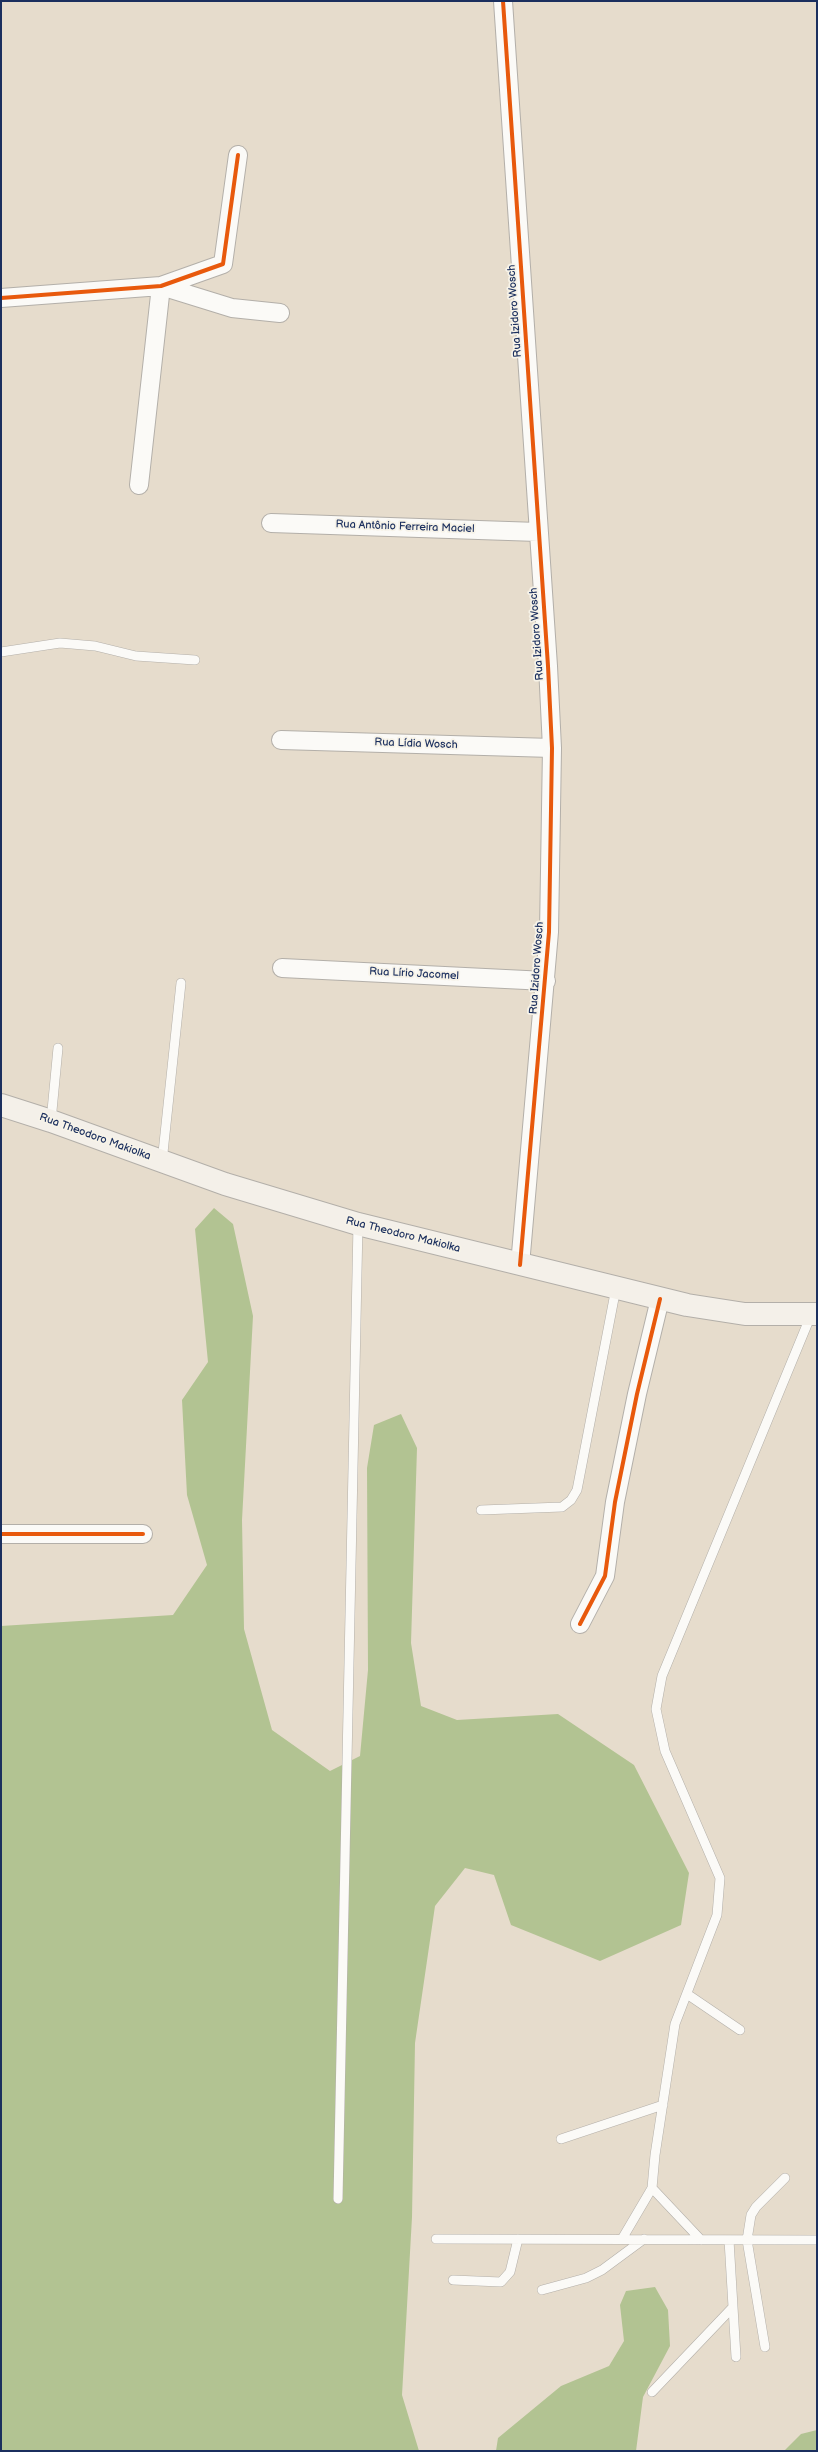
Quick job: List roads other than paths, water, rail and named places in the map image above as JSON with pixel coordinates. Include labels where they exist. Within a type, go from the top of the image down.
[{"type":"main road","name":"Rua Theodoro Makiolka","points":[[1,1105],[51,1120],[162,1162],[282,1203],[358,1224],[520,1265],[716,1311],[745,1314],[814,1314]]},
{"type":"street","name":"Rua Izidoro Wosch","points":[[503,1],[552,748],[551,884],[546,980],[520,1265]]},
{"type":"street","points":[[1,298],[161,286],[223,264],[238,155]]},
{"type":"street","points":[[161,286],[232,308],[280,313]]},
{"type":"street","points":[[139,485],[161,286]]},
{"type":"street","name":"Rua Antônio Ferreira Maciel","points":[[272,523],[538,532]]},
{"type":"street","name":"Rua Lídia Wosch","points":[[281,740],[552,748]]},
{"type":"street","name":"Rua Lírio Jacomel","points":[[282,968],[546,980]]},
{"type":"street","points":[[580,1624],[605,1576],[616,1495],[636,1394],[660,1299]]},
{"type":"street","points":[[1,1534],[143,1534]]},
{"type":"lane","points":[[1,652],[60,643],[95,646],[136,656],[195,660]]},
{"type":"lane","points":[[162,1162],[181,983]]},
{"type":"lane","points":[[51,1120],[58,1048]]},
{"type":"lane","points":[[338,2199],[358,1224]]},
{"type":"lane","points":[[480,1510],[562,1507],[571,1500],[577,1490],[616,1288]]},
{"type":"lane","points":[[622,2239],[652,2188],[675,2024],[717,1915],[720,1878],[665,1751],[656,1709],[662,1676],[814,1314]]},
{"type":"lane","points":[[686,1994],[740,2030]]},
{"type":"lane","points":[[561,2139],[663,2105]]},
{"type":"lane","points":[[765,2347],[747,2240],[751,2215],[756,2207],[785,2178]]},
{"type":"lane","points":[[652,2188],[701,2240]]},
{"type":"lane","points":[[436,2239],[817,2240]]},
{"type":"lane","points":[[453,2280],[500,2282],[510,2272],[518,2239]]},
{"type":"lane","points":[[542,2290],[586,2278],[602,2270],[644,2239]]},
{"type":"lane","points":[[729,2240],[736,2357]]},
{"type":"lane","points":[[652,2392],[733,2307]]}]
